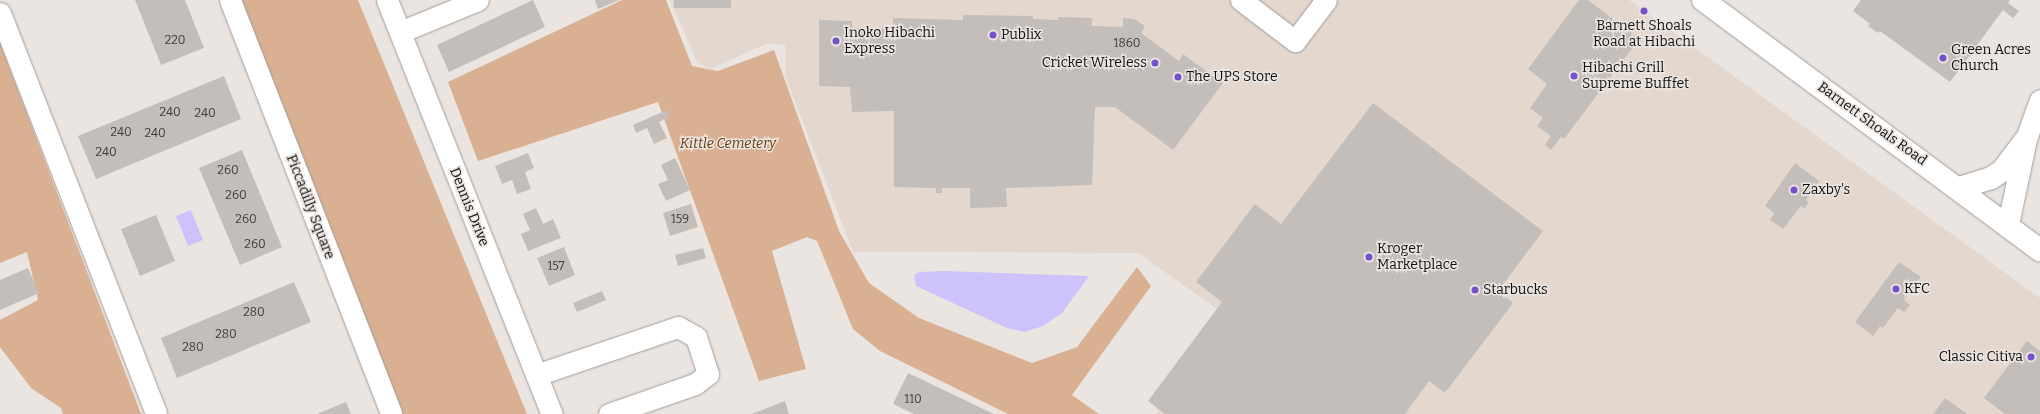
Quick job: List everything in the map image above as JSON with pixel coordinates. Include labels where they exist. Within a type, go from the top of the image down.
[{"type":"main road","name":"Barnett Shoals Road","points":[[1703,0],[2008,224],[2040,250]]},
{"type":"main road","points":[[1959,188],[1991,178],[2002,171],[2026,139]]},
{"type":"street","name":"Piccadilly Square","points":[[230,0],[391,414]]},
{"type":"street","name":"Dennis Drive","points":[[387,0],[552,414]]},
{"type":"street","points":[[400,32],[478,0]]},
{"type":"street","points":[[1241,0],[1295,41],[1326,0]]},
{"type":"street","points":[[0,13],[156,414]]},
{"type":"street","points":[[2008,224],[2026,139],[2040,100]]},
{"type":"street","points":[[536,375],[678,327],[696,338],[708,374],[695,384],[609,414]]},
{"type":"shaded area","points":[[670,0],[1629,0],[2040,298],[2040,414],[1157,414],[1156,398],[1220,311],[1138,253],[853,252],[786,78],[785,45],[766,44],[710,69],[697,62]]},
{"type":"shaded area","points":[[191,210],[203,240],[188,246],[176,216]]},
{"type":"shaded area","points":[[944,271],[1089,276],[1062,313],[1043,326],[1025,332],[1007,328],[916,286],[914,275],[919,272]]},
{"type":"green space","points":[[237,0],[358,0],[527,414],[394,414]]},
{"type":"green space","name":"Kittle Cemetery","points":[[622,0],[666,0],[692,66],[718,71],[774,50],[839,231],[869,283],[919,318],[1032,363],[1077,347],[1137,267],[1151,286],[1072,395],[1099,414],[1008,414],[880,351],[853,329],[817,241],[807,237],[772,251],[806,369],[759,381],[658,102],[478,161],[448,82]]},
{"type":"green space","points":[[0,43],[141,414],[63,414],[61,408],[31,388],[0,347],[0,320],[38,300],[27,252],[0,263]]},
{"type":"building","points":[[135,0],[185,0],[204,48],[161,65]]},
{"type":"building","points":[[533,0],[545,27],[449,72],[437,45]]},
{"type":"building","points":[[595,0],[619,0],[598,9]]},
{"type":"building","points":[[674,0],[731,0],[731,8],[674,8]]},
{"type":"building","name":"Hibachi Grill Supreme Bufffet","points":[[1579,0],[1588,0],[1639,39],[1564,139],[1561,137],[1551,150],[1545,145],[1551,136],[1537,126],[1543,118],[1530,108],[1547,84],[1528,69]]},
{"type":"building","name":"Green Acres Church","points":[[1861,0],[2010,0],[2008,3],[2019,11],[2013,18],[2003,10],[1950,82],[1880,31],[1878,33],[1868,26],[1870,24],[1853,11]]},
{"type":"building","points":[[963,15],[1033,16],[1033,19],[1058,20],[1058,17],[1092,18],[1092,26],[1123,27],[1123,18],[1134,19],[1145,26],[1141,33],[1179,61],[1183,54],[1223,83],[1173,150],[1115,107],[1095,107],[1092,185],[1006,188],[1007,207],[970,208],[970,188],[942,188],[942,193],[936,193],[936,188],[894,187],[894,111],[852,112],[850,87],[819,86],[819,20],[852,21],[852,28],[893,29],[893,18],[963,20]]},
{"type":"building","points":[[224,76],[241,119],[96,179],[78,136]]},
{"type":"building","name":"Kroger Marketplace","points":[[1373,103],[1543,231],[1498,291],[1513,303],[1445,393],[1429,381],[1405,414],[1165,414],[1148,401],[1222,302],[1196,282],[1255,204],[1281,224]]},
{"type":"building","points":[[667,110],[670,116],[659,122],[667,138],[654,144],[647,128],[636,133],[633,125]]},
{"type":"building","points":[[242,150],[282,247],[240,265],[199,168]]},
{"type":"building","points":[[528,153],[534,168],[525,172],[531,189],[517,194],[512,180],[502,184],[495,166]]},
{"type":"building","points":[[675,158],[690,190],[666,201],[658,184],[668,180],[661,165]]},
{"type":"building","name":"Zaxby's","points":[[1795,163],[1819,181],[1806,200],[1809,202],[1804,209],[1801,206],[1783,229],[1770,220],[1774,213],[1765,206]]},
{"type":"building","points":[[691,204],[698,227],[670,236],[663,213]]},
{"type":"building","points":[[536,208],[543,224],[553,219],[561,238],[528,251],[521,234],[530,230],[523,214]]},
{"type":"building","points":[[156,215],[175,261],[140,276],[121,229]]},
{"type":"building","points":[[564,247],[575,275],[549,286],[537,258]]},
{"type":"building","points":[[703,248],[706,258],[678,266],[675,255]]},
{"type":"building","name":"KFC","points":[[1899,262],[1921,277],[1904,300],[1910,305],[1904,312],[1898,308],[1883,328],[1880,326],[1873,336],[1855,322]]},
{"type":"building","points":[[28,268],[39,293],[0,310],[0,280]]},
{"type":"building","points":[[294,282],[311,322],[177,378],[161,338]]},
{"type":"building","points":[[602,291],[606,300],[577,312],[573,303]]},
{"type":"building","points":[[2027,341],[2040,351],[2040,414],[2005,414],[1984,398]]},
{"type":"building","points":[[908,373],[994,414],[914,414],[893,404]]},
{"type":"building","points":[[1945,398],[1967,414],[1933,414]]},
{"type":"building","points":[[785,401],[789,414],[752,414]]},
{"type":"building","points":[[346,402],[351,414],[317,414]]},
{"type":"place","name":"Barnett Shoals Road at Hibachi","points":[[1644,11]]},
{"type":"place","name":"Publix","points":[[993,35]]},
{"type":"place","name":"Inoko Hibachi Express","points":[[836,41]]},
{"type":"place","name":"Green Acres Church","points":[[1943,58]]},
{"type":"place","name":"Cricket Wireless","points":[[1155,63]]},
{"type":"place","name":"Hibachi Grill Supreme Bufffet","points":[[1574,76]]},
{"type":"place","name":"The UPS Store","points":[[1178,77]]},
{"type":"place","name":"Zaxby's","points":[[1794,190]]},
{"type":"place","name":"Kroger Marketplace","points":[[1369,257]]},
{"type":"place","name":"KFC","points":[[1896,289]]},
{"type":"place","name":"Starbucks","points":[[1475,290]]},
{"type":"place","name":"Classic Citiva","points":[[2031,357]]}]
